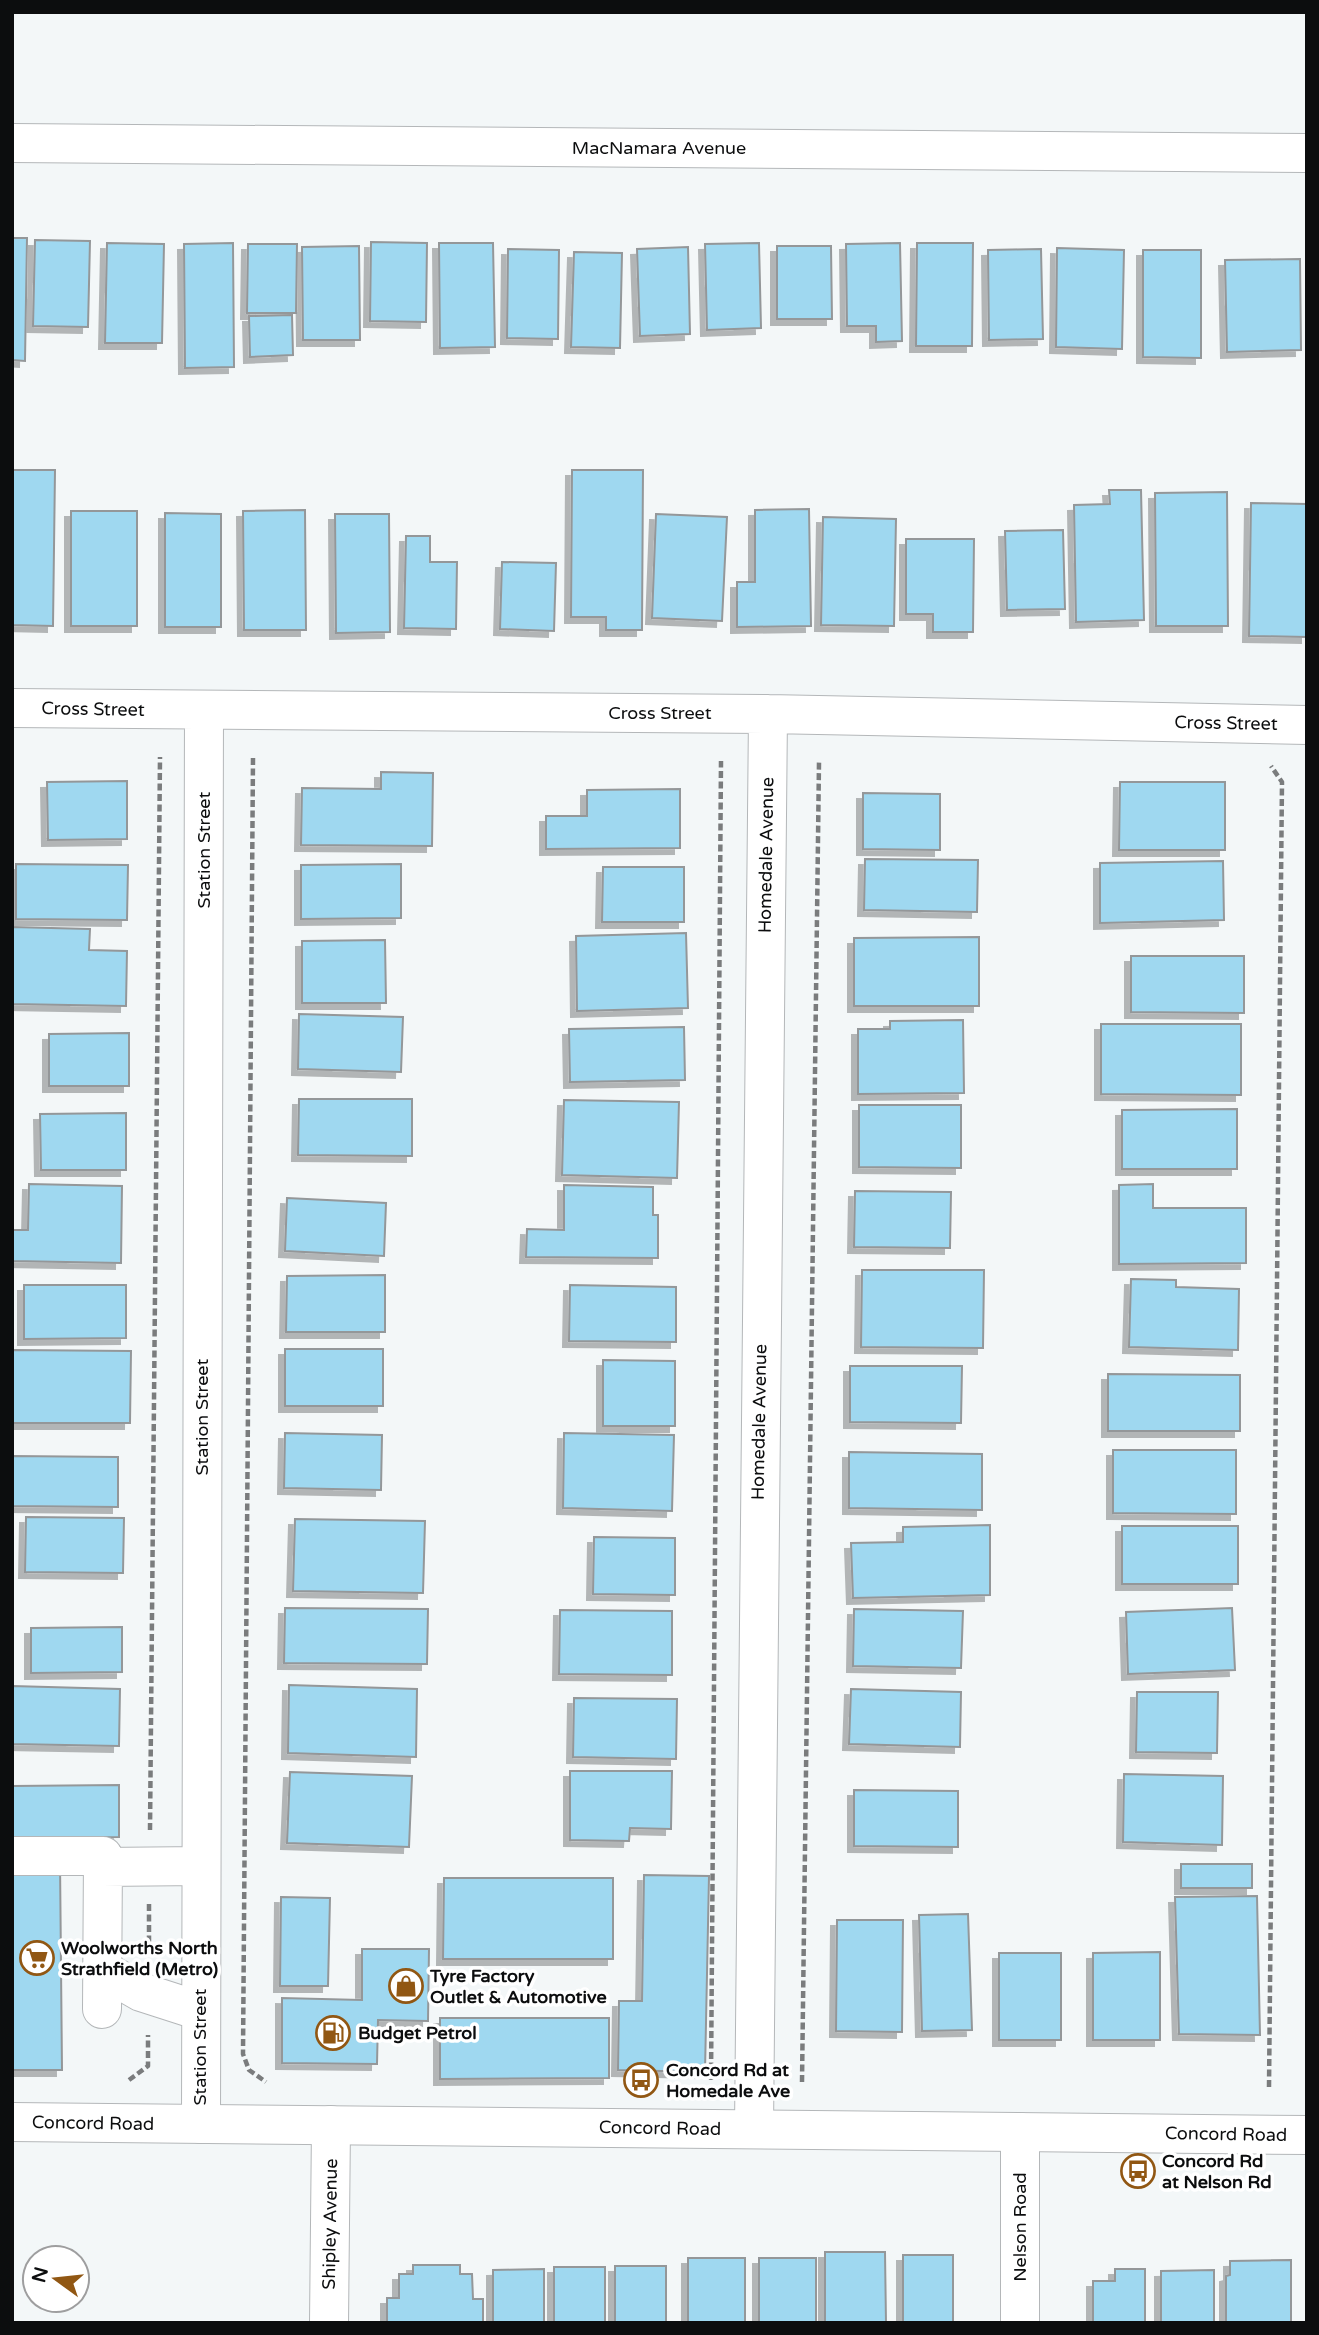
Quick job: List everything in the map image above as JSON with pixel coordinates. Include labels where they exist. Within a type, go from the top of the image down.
[{"type":"street","name":"MacNamara Avenue","points":[[12,143],[1307,153]]},
{"type":"street","name":"Cross Street","points":[[12,708],[768,714],[1307,725]]},
{"type":"street","name":"Station Street","points":[[201,2124],[204,710]]},
{"type":"street","name":"Homedale Avenue","points":[[754,2129],[768,714]]},
{"type":"street","points":[[12,1856],[103,1856],[102,2008]]},
{"type":"street","points":[[102,1867],[200,1866]]},
{"type":"street","points":[[102,1969],[149,1995],[200,2011]]},
{"type":"street","name":"Concord Road","points":[[12,2122],[1307,2135]]},
{"type":"street","name":"Shipley Avenue","points":[[329,2323],[331,2125]]},
{"type":"street","name":"Nelson Road","points":[[1020,2132],[1020,2323]]},
{"type":"path","points":[[128,2080],[148,2066],[160,757]]},
{"type":"path","points":[[253,758],[243,2054],[249,2070],[266,2082]]},
{"type":"path","points":[[710,2080],[721,761]]},
{"type":"path","points":[[803,2082],[819,762]]},
{"type":"path","points":[[1269,2087],[1282,782],[1271,766]]},
{"type":"building","points":[[12,238],[27,238],[25,361],[12,360]]},
{"type":"building","points":[[35,240],[90,241],[88,327],[33,326]]},
{"type":"building","points":[[371,242],[427,243],[426,322],[370,321]]},
{"type":"building","points":[[107,243],[164,244],[162,343],[105,343]]},
{"type":"building","points":[[233,243],[234,367],[185,368],[184,244]]},
{"type":"building","points":[[439,243],[493,243],[495,347],[440,348]]},
{"type":"building","points":[[759,243],[761,328],[707,330],[705,244]]},
{"type":"building","points":[[900,243],[902,341],[876,342],[876,326],[847,326],[846,244]]},
{"type":"building","points":[[917,243],[973,243],[972,346],[916,346]]},
{"type":"building","points":[[248,244],[297,244],[296,313],[247,313]]},
{"type":"building","points":[[359,246],[360,340],[303,340],[302,247]]},
{"type":"building","points":[[777,246],[831,246],[832,319],[777,319]]},
{"type":"building","points":[[688,247],[690,334],[640,336],[637,249]]},
{"type":"building","points":[[1057,248],[1124,250],[1122,349],[1056,347]]},
{"type":"building","points":[[508,249],[559,250],[558,339],[507,338]]},
{"type":"building","points":[[1041,249],[1043,339],[989,340],[988,250]]},
{"type":"building","points":[[1143,250],[1201,250],[1201,358],[1143,357]]},
{"type":"building","points":[[574,252],[622,253],[620,348],[571,347]]},
{"type":"building","points":[[1300,259],[1301,350],[1227,352],[1225,260]]},
{"type":"building","points":[[292,315],[293,355],[250,357],[249,316]]},
{"type":"building","points":[[12,470],[55,470],[53,626],[12,625]]},
{"type":"building","points":[[572,470],[643,470],[642,630],[606,630],[606,617],[571,617]]},
{"type":"building","points":[[1109,490],[1141,490],[1144,620],[1076,622],[1074,505],[1110,504]]},
{"type":"building","points":[[1227,492],[1228,626],[1156,626],[1155,493]]},
{"type":"building","points":[[1251,503],[1307,504],[1307,637],[1249,636]]},
{"type":"building","points":[[809,509],[811,626],[737,627],[737,582],[755,582],[755,510]]},
{"type":"building","points":[[305,510],[306,630],[244,630],[243,511]]},
{"type":"building","points":[[71,511],[137,511],[137,626],[71,626]]},
{"type":"building","points":[[165,513],[221,514],[221,627],[165,627]]},
{"type":"building","points":[[335,514],[389,514],[390,632],[336,633]]},
{"type":"building","points":[[656,514],[727,517],[722,621],[652,618]]},
{"type":"building","points":[[823,517],[896,519],[894,626],[821,625]]},
{"type":"building","points":[[1063,530],[1065,609],[1007,610],[1005,531]]},
{"type":"building","points":[[406,536],[430,536],[430,562],[457,562],[456,629],[404,628]]},
{"type":"building","points":[[906,539],[974,539],[973,632],[933,632],[933,614],[906,614]]},
{"type":"building","points":[[502,562],[556,563],[554,631],[500,629]]},
{"type":"building","points":[[381,772],[433,773],[432,846],[301,845],[302,788],[381,789]]},
{"type":"building","points":[[127,781],[127,839],[48,840],[47,782]]},
{"type":"building","points":[[1120,782],[1225,782],[1225,850],[1119,850]]},
{"type":"building","points":[[680,789],[680,848],[546,849],[546,816],[587,816],[587,790]]},
{"type":"building","points":[[863,793],[940,794],[940,850],[863,849]]},
{"type":"building","points":[[865,859],[978,860],[977,912],[864,910]]},
{"type":"building","points":[[1223,861],[1224,920],[1100,923],[1100,863]]},
{"type":"building","points":[[16,864],[128,865],[127,920],[16,919]]},
{"type":"building","points":[[401,864],[401,918],[301,919],[301,865]]},
{"type":"building","points":[[603,867],[684,867],[684,922],[602,922]]},
{"type":"building","points":[[12,927],[90,929],[89,950],[127,951],[126,1006],[12,1004]]},
{"type":"building","points":[[686,933],[688,1008],[577,1011],[576,936]]},
{"type":"building","points":[[979,937],[979,1006],[854,1006],[854,938]]},
{"type":"building","points":[[385,940],[386,1003],[302,1003],[302,941]]},
{"type":"building","points":[[1131,956],[1244,956],[1244,1013],[1131,1012]]},
{"type":"building","points":[[299,1014],[403,1017],[401,1072],[298,1069]]},
{"type":"building","points":[[963,1020],[964,1093],[858,1094],[858,1029],[890,1029],[890,1021]]},
{"type":"building","points":[[1101,1024],[1241,1024],[1241,1095],[1101,1094]]},
{"type":"building","points":[[684,1027],[685,1080],[570,1082],[569,1029]]},
{"type":"building","points":[[129,1033],[129,1086],[49,1086],[49,1034]]},
{"type":"building","points":[[299,1099],[412,1099],[412,1156],[298,1155]]},
{"type":"building","points":[[564,1100],[679,1102],[677,1178],[562,1175]]},
{"type":"building","points":[[859,1105],[961,1105],[961,1168],[859,1167]]},
{"type":"building","points":[[1237,1109],[1237,1169],[1122,1169],[1122,1110]]},
{"type":"building","points":[[126,1113],[126,1170],[41,1170],[40,1114]]},
{"type":"building","points":[[29,1184],[122,1186],[121,1263],[12,1261],[12,1230],[28,1230]]},
{"type":"building","points":[[1153,1184],[1153,1208],[1246,1208],[1246,1263],[1119,1264],[1119,1185]]},
{"type":"building","points":[[564,1185],[653,1187],[653,1215],[658,1215],[658,1258],[526,1257],[527,1229],[564,1230]]},
{"type":"building","points":[[855,1191],[951,1192],[950,1248],[854,1247]]},
{"type":"building","points":[[287,1198],[386,1203],[384,1256],[285,1251]]},
{"type":"building","points":[[862,1270],[984,1270],[983,1348],[861,1347]]},
{"type":"building","points":[[385,1275],[385,1332],[286,1332],[287,1276]]},
{"type":"building","points":[[1131,1279],[1176,1280],[1176,1287],[1239,1289],[1238,1350],[1129,1347]]},
{"type":"building","points":[[24,1285],[126,1285],[126,1338],[24,1339]]},
{"type":"building","points":[[570,1285],[676,1287],[676,1342],[569,1341]]},
{"type":"building","points":[[285,1349],[383,1349],[383,1406],[285,1406]]},
{"type":"building","points":[[12,1350],[131,1351],[130,1423],[12,1423]]},
{"type":"building","points":[[603,1360],[675,1361],[675,1426],[603,1426]]},
{"type":"building","points":[[850,1366],[962,1366],[961,1423],[850,1422]]},
{"type":"building","points":[[1108,1374],[1240,1375],[1240,1431],[1108,1431]]},
{"type":"building","points":[[285,1433],[382,1435],[381,1490],[284,1488]]},
{"type":"building","points":[[564,1433],[674,1435],[672,1511],[563,1508]]},
{"type":"building","points":[[1113,1450],[1236,1450],[1236,1514],[1113,1513]]},
{"type":"building","points":[[849,1452],[982,1454],[982,1510],[849,1508]]},
{"type":"building","points":[[12,1456],[118,1457],[118,1507],[12,1506]]},
{"type":"building","points":[[26,1517],[124,1518],[123,1573],[25,1572]]},
{"type":"building","points":[[295,1519],[425,1521],[423,1593],[293,1591]]},
{"type":"building","points":[[990,1525],[990,1595],[853,1598],[851,1543],[903,1542],[903,1527]]},
{"type":"building","points":[[1122,1526],[1238,1526],[1238,1584],[1122,1584]]},
{"type":"building","points":[[594,1537],[675,1538],[675,1595],[593,1594]]},
{"type":"building","points":[[285,1608],[428,1609],[427,1664],[284,1663]]},
{"type":"building","points":[[1232,1608],[1235,1670],[1128,1674],[1126,1612]]},
{"type":"building","points":[[854,1609],[963,1611],[961,1668],[853,1666]]},
{"type":"building","points":[[560,1610],[672,1611],[672,1675],[559,1674]]},
{"type":"building","points":[[122,1627],[122,1672],[31,1673],[31,1628]]},
{"type":"building","points":[[289,1685],[417,1689],[416,1757],[288,1753]]},
{"type":"building","points":[[12,1686],[120,1689],[119,1746],[12,1744]]},
{"type":"building","points":[[851,1689],[961,1692],[960,1747],[849,1744]]},
{"type":"building","points":[[1137,1692],[1218,1692],[1217,1753],[1136,1752]]},
{"type":"building","points":[[574,1698],[677,1699],[676,1759],[573,1757]]},
{"type":"building","points":[[570,1771],[672,1771],[671,1829],[630,1828],[629,1841],[570,1840]]},
{"type":"building","points":[[290,1772],[412,1776],[409,1847],[287,1843]]},
{"type":"building","points":[[1124,1774],[1223,1776],[1222,1845],[1123,1842]]},
{"type":"building","points":[[119,1785],[119,1837],[12,1838],[12,1786]]},
{"type":"building","points":[[854,1790],[958,1791],[958,1847],[854,1846]]},
{"type":"building","name":"Woolworths North Strathfield (Metro)","points":[[12,1861],[60,1861],[62,2070],[12,2070]]},
{"type":"building","points":[[1181,1864],[1252,1864],[1252,1888],[1181,1888]]},
{"type":"building","points":[[644,1875],[709,1876],[705,2072],[618,2070],[619,2001],[642,2001]]},
{"type":"building","points":[[444,1878],[613,1878],[613,1959],[443,1959]]},
{"type":"building","points":[[1257,1896],[1260,2035],[1179,2034],[1175,1897]]},
{"type":"building","points":[[281,1897],[330,1898],[328,1986],[280,1986]]},
{"type":"building","points":[[968,1914],[972,2030],[922,2031],[919,1915]]},
{"type":"building","points":[[837,1920],[903,1920],[902,2032],[836,2031]]},
{"type":"building","points":[[362,1949],[429,1949],[428,2021],[378,2020],[377,2064],[282,2063],[282,1998],[362,2000]]},
{"type":"building","points":[[1160,1952],[1160,2040],[1093,2040],[1093,1953]]},
{"type":"building","points":[[999,1953],[1061,1953],[1061,2040],[999,2040]]},
{"type":"building","points":[[440,2018],[609,2018],[609,2078],[440,2079]]},
{"type":"building","points":[[825,2252],[885,2252],[886,2323],[825,2323]]},
{"type":"building","points":[[903,2255],[953,2255],[953,2323],[903,2323]]},
{"type":"building","points":[[688,2258],[745,2258],[745,2323],[688,2323]]},
{"type":"building","points":[[759,2258],[816,2258],[816,2323],[759,2323]]},
{"type":"building","points":[[1291,2260],[1291,2323],[1226,2323],[1226,2276],[1230,2275],[1230,2261]]},
{"type":"building","points":[[413,2265],[460,2265],[460,2274],[472,2274],[473,2299],[483,2299],[483,2323],[387,2323],[387,2298],[399,2298],[399,2274],[413,2274]]},
{"type":"building","points":[[615,2266],[666,2266],[666,2323],[615,2323]]},
{"type":"building","points":[[554,2267],[605,2267],[605,2323],[554,2323]]},
{"type":"building","points":[[544,2269],[544,2323],[493,2323],[493,2270]]},
{"type":"building","points":[[1115,2269],[1145,2269],[1145,2323],[1093,2323],[1093,2281],[1115,2281]]},
{"type":"building","points":[[1214,2270],[1214,2323],[1161,2323],[1161,2271]]},
{"type":"place","name":"Woolworths North Strathfield (Metro)","points":[[37,1958]]},
{"type":"place","name":"Tyre Factory Outlet & Automotive","points":[[406,1986]]},
{"type":"place","name":"Budget Petrol","points":[[333,2033]]},
{"type":"place","name":"Concord Rd at Homedale Ave","points":[[641,2080]]},
{"type":"place","name":"Concord Rd at Nelson Rd","points":[[1138,2171]]}]
